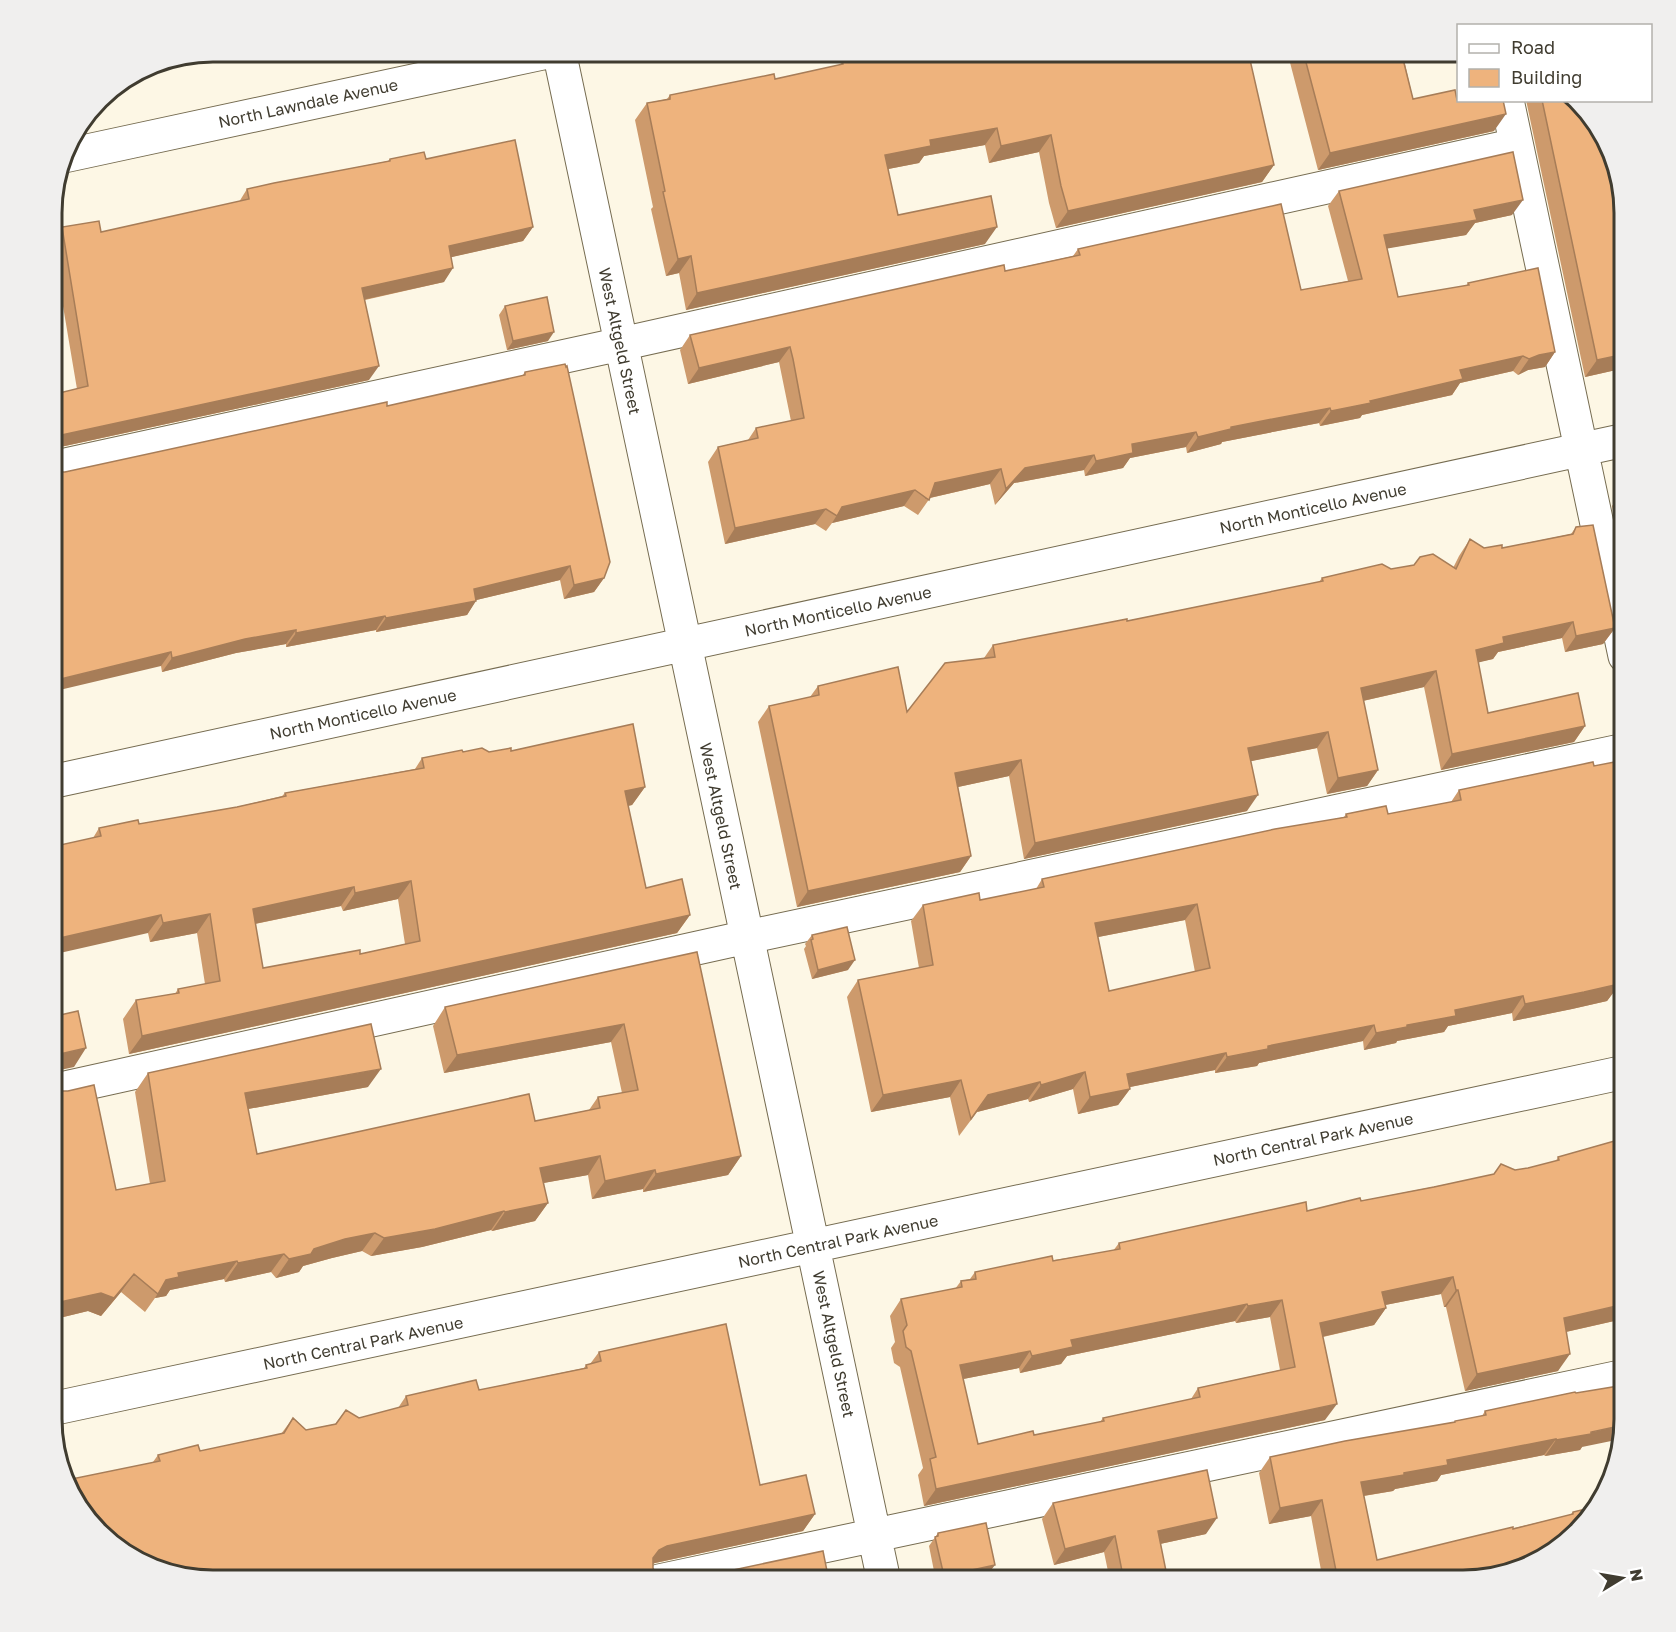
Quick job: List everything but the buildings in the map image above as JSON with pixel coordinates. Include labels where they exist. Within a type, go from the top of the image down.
[{"type":"street","name":"North Lawndale Avenue","points":[[74,154],[501,62]]},
{"type":"street","name":"West Altgeld Street","points":[[561,62],[882,1570]]},
{"type":"street","points":[[1507,102],[1614,604]]},
{"type":"street","points":[[62,466],[621,345],[1516,145]]},
{"type":"street","name":"North Monticello Avenue","points":[[62,780],[1614,442]]},
{"type":"street","points":[[62,1089],[747,937],[1614,752]]},
{"type":"street","name":"North Central Park Avenue","points":[[62,1407],[1614,1074]]},
{"type":"street","points":[[710,1570],[1614,1378]]}]
